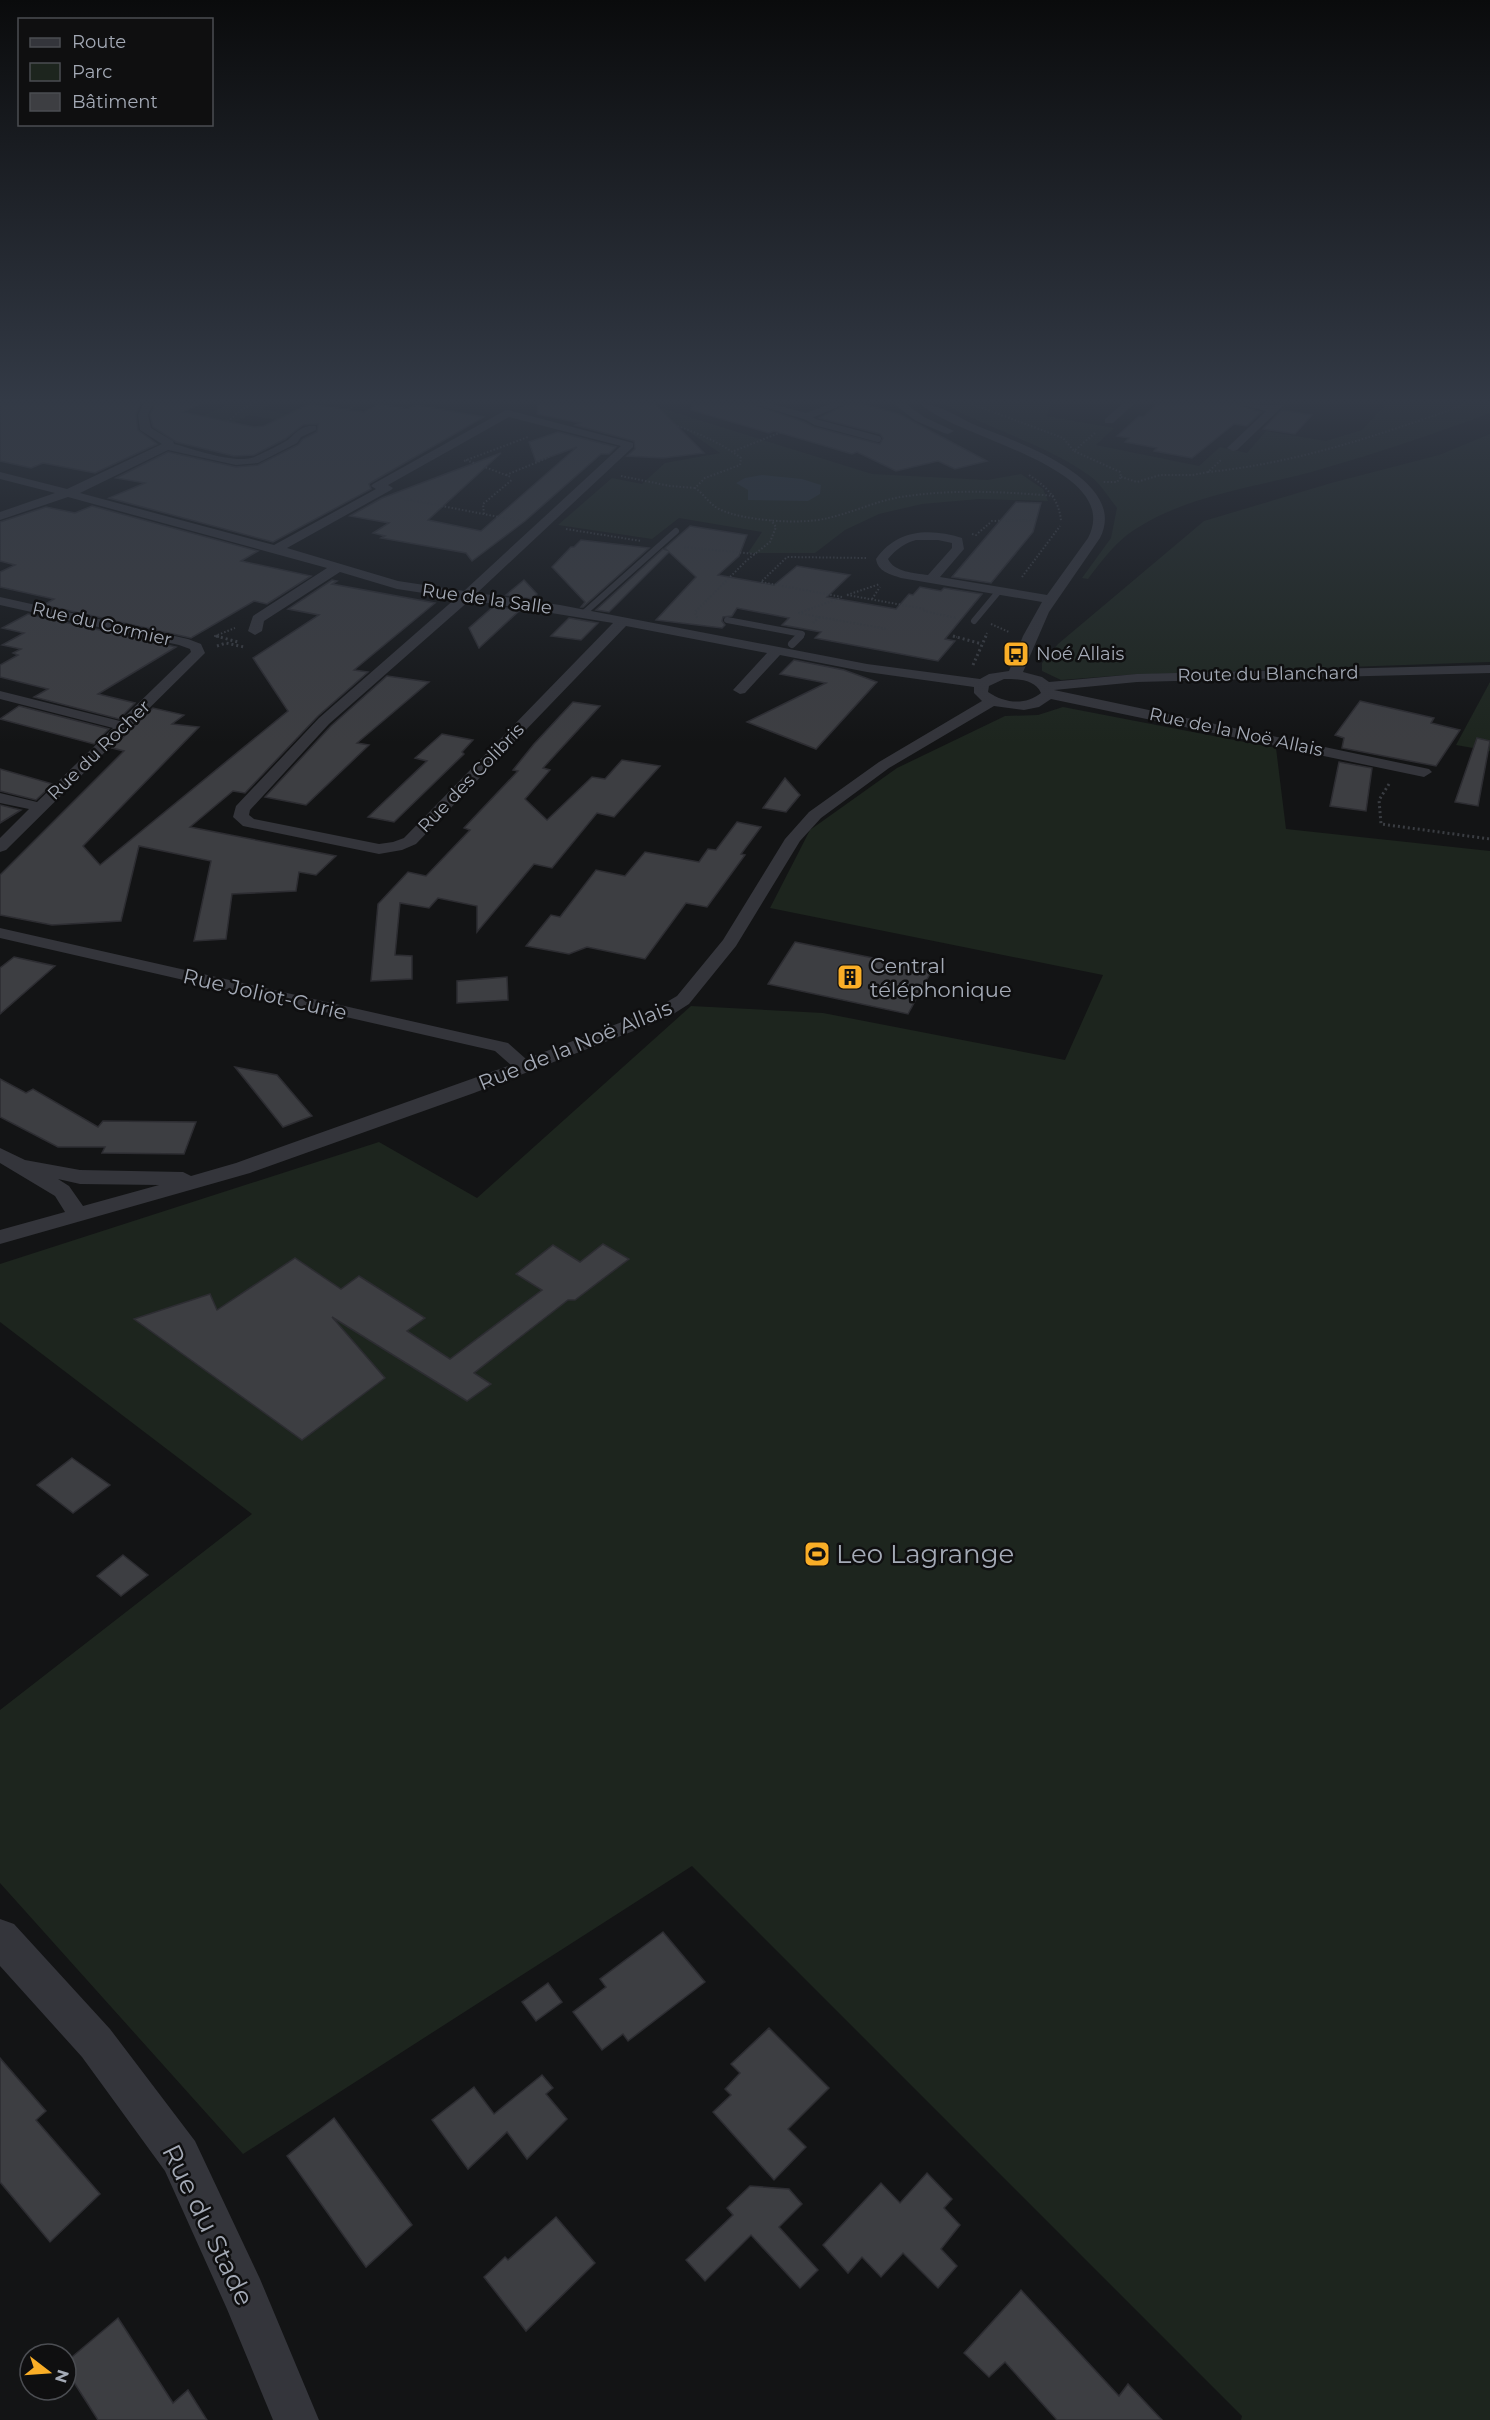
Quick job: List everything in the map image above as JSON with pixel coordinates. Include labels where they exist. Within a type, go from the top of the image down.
[{"type":"street","name":"Rue de la Salle","points":[[157,517],[397,585],[584,613],[867,668],[982,684]]},
{"type":"street","points":[[276,549],[334,517]]},
{"type":"street","points":[[465,597],[551,517]]},
{"type":"street","points":[[1047,690],[1036,703],[1026,705],[1003,704],[992,701],[981,693],[982,684],[994,677],[1015,675],[1030,631],[1049,599],[1097,533],[1099,517]]},
{"type":"street","points":[[930,580],[958,549],[958,541],[948,537],[928,535],[911,538],[891,548],[884,556],[883,564],[890,570],[906,575],[930,580],[1049,599]]},
{"type":"street","points":[[256,625],[325,574],[338,568]]},
{"type":"street","name":"Rue des Colibris","points":[[465,597],[324,721],[242,808],[241,817],[249,823],[379,849],[396,847],[410,841],[623,621]]},
{"type":"street","name":"Rue du Cormier","points":[[0,601],[183,642],[196,647],[198,654]]},
{"type":"street","points":[[740,690],[776,651]]},
{"type":"street","name":"Rue du Rocher","points":[[0,847],[198,654]]},
{"type":"street","name":"Route du Blanchard","points":[[1047,690],[1137,678],[1490,669]]},
{"type":"street","name":"Rue de la Noë Allais","points":[[1015,675],[1033,679],[1047,690],[1424,772]]},
{"type":"street","points":[[0,695],[123,726]]},
{"type":"street","name":"Rue de la Noë Allais","points":[[0,1236],[243,1168],[625,1029],[683,1000],[730,942],[793,838],[815,814],[884,765],[992,701]]},
{"type":"street","points":[[0,798],[40,807]]},
{"type":"street","name":"Rue Joliot-Curie","points":[[0,933],[501,1047],[524,1067]]},
{"type":"street","points":[[0,1154],[62,1191],[78,1215]]},
{"type":"street","points":[[22,1166],[80,1177],[206,1179]]},
{"type":"street","points":[[103,1177],[121,1203]]},
{"type":"street","name":"Rue du Stade","points":[[0,1937],[96,2043],[180,2156],[244,2295],[296,2420]]},
{"type":"lane","points":[[584,613],[676,531]]},
{"type":"lane","points":[[974,621],[999,591]]},
{"type":"lane","points":[[728,620],[802,634]]},
{"type":"lane","points":[[792,644],[802,634]]},
{"type":"path","points":[[758,517],[770,519],[825,519],[832,517]]},
{"type":"path","points":[[687,633],[698,621],[695,612],[746,561],[770,542],[776,527],[770,519]]},
{"type":"path","points":[[948,537],[976,535],[992,521],[1034,520]]},
{"type":"path","points":[[1019,581],[1060,526]]},
{"type":"path","points":[[842,597],[761,582],[787,557],[884,556]]},
{"type":"path","points":[[887,629],[799,613],[906,575]]},
{"type":"path","points":[[872,600],[881,588],[878,585]]},
{"type":"path","points":[[847,595],[992,624],[1015,635]]},
{"type":"path","points":[[802,634],[819,617]]},
{"type":"path","points":[[243,643],[214,636],[256,625]]},
{"type":"path","points":[[953,636],[982,644]]},
{"type":"path","points":[[198,654],[225,643],[248,648]]},
{"type":"path","points":[[1399,767],[1379,800],[1381,824],[1490,839]]},
{"type":"green space","points":[[567,517],[873,517],[845,530],[815,553],[748,553],[762,532],[679,518],[652,539],[558,525]]},
{"type":"green space","points":[[1115,517],[1158,517],[1127,535],[1111,550],[1088,579],[1082,578],[1111,538]]},
{"type":"green space","points":[[1218,517],[1490,517],[1490,662],[1125,675],[1061,680],[1042,671],[1042,663],[1058,644],[1204,521]]},
{"type":"green space","points":[[1490,682],[1490,751],[1456,745]]},
{"type":"green space","name":"Leo Lagrange","points":[[1063,707],[1276,748],[1286,829],[1490,851],[1490,2420],[1241,2420],[1242,2416],[692,1866],[243,2154],[0,1883],[0,1710],[252,1514],[0,1322],[0,1264],[379,1142],[477,1198],[691,1006],[823,1013],[1065,1060],[1103,975],[770,908],[810,830],[897,768],[1005,716],[1038,715]]},
{"type":"building","points":[[16,517],[132,517],[258,551],[241,561],[311,576],[267,604],[254,601],[191,638],[44,605],[54,599],[0,587],[0,572],[15,565],[0,561],[0,522]]},
{"type":"building","points":[[180,517],[319,517],[273,542]]},
{"type":"building","points":[[355,517],[431,517],[428,520],[481,531],[497,517],[530,517],[472,561],[466,553],[381,538],[385,536],[373,533],[389,523]]},
{"type":"building","points":[[1003,517],[1037,517],[1033,532],[991,583],[952,577]]},
{"type":"building","points":[[690,526],[747,535],[739,556],[718,575],[774,585],[797,566],[850,575],[827,597],[896,609],[909,594],[913,595],[920,587],[982,594],[945,639],[955,641],[938,661],[815,638],[821,632],[782,625],[789,618],[737,608],[732,616],[723,617],[722,621],[725,625],[722,628],[656,620],[696,577],[669,552],[609,612],[596,610],[663,549],[667,550],[665,548]]},
{"type":"building","points":[[581,540],[649,548],[581,607],[585,602],[552,567]]},
{"type":"building","points":[[332,580],[337,581],[332,584],[435,603],[354,670],[368,672],[318,716],[245,793],[233,791],[190,827],[336,856],[316,875],[299,872],[296,891],[232,894],[226,939],[194,941],[211,861],[139,846],[121,921],[52,925],[0,915],[0,875],[124,751],[112,748],[153,708],[184,715],[172,724],[199,727],[83,846],[100,865],[288,711],[253,658],[319,615],[288,609]]},
{"type":"building","points":[[524,580],[537,594],[532,599],[506,595]]},
{"type":"building","points":[[494,606],[520,610],[479,648],[469,628]]},
{"type":"building","points":[[28,614],[176,647],[98,694],[135,703],[119,719],[34,697],[48,689],[0,677],[0,665],[18,655],[13,653],[21,649],[2,645],[24,633],[2,628]]},
{"type":"building","points":[[569,618],[598,623],[581,640],[551,636]]},
{"type":"building","points":[[794,660],[844,670],[877,682],[816,749],[747,722],[826,683],[780,674]]},
{"type":"building","points":[[387,676],[429,682],[357,743],[369,745],[306,805],[265,797],[331,726]]},
{"type":"building","points":[[1360,701],[1434,718],[1431,723],[1460,730],[1436,766],[1342,748],[1344,738],[1335,735]]},
{"type":"building","points":[[573,702],[600,706],[543,768],[550,770],[525,799],[547,820],[592,777],[605,779],[622,760],[660,766],[614,817],[597,813],[552,868],[534,864],[477,932],[477,906],[438,898],[429,908],[400,903],[395,955],[412,956],[412,979],[371,981],[378,904],[408,872],[426,876],[470,830],[464,828],[518,771],[513,770]]},
{"type":"building","points":[[19,706],[109,729],[94,744],[0,719]]},
{"type":"building","points":[[442,734],[473,740],[462,752],[464,754],[394,822],[368,817],[427,761],[415,758]]},
{"type":"building","points":[[1477,738],[1490,741],[1478,806],[1455,802]]},
{"type":"building","points":[[1339,762],[1372,768],[1366,811],[1330,806]]},
{"type":"building","points":[[0,769],[53,784],[36,800],[0,791]]},
{"type":"building","points":[[785,778],[800,795],[786,812],[763,808]]},
{"type":"building","points":[[0,805],[21,810],[0,823]]},
{"type":"building","points":[[737,822],[761,827],[741,854],[745,855],[707,907],[686,903],[645,959],[587,947],[569,954],[526,946],[551,915],[560,917],[596,870],[625,876],[645,852],[699,862],[708,849],[716,850]]},
{"type":"building","name":"Central téléphonique","points":[[795,942],[932,970],[908,1014],[768,984]]},
{"type":"building","points":[[14,957],[55,966],[0,1014],[0,968]]},
{"type":"building","points":[[507,977],[508,1000],[457,1003],[457,981]]},
{"type":"building","points":[[235,1067],[277,1075],[312,1116],[283,1127]]},
{"type":"building","points":[[0,1079],[26,1093],[33,1089],[98,1127],[103,1121],[196,1122],[184,1154],[102,1153],[105,1147],[58,1147],[0,1117]]},
{"type":"building","points":[[603,1244],[629,1259],[575,1300],[568,1300],[474,1373],[491,1384],[467,1401],[332,1317],[385,1378],[302,1440],[134,1319],[210,1294],[217,1310],[295,1258],[341,1289],[359,1276],[425,1318],[407,1331],[450,1359],[542,1290],[516,1274],[553,1245],[580,1262]]},
{"type":"building","points":[[72,1458],[110,1485],[73,1513],[37,1485]]},
{"type":"building","points":[[123,1555],[148,1575],[121,1596],[97,1576]]},
{"type":"building","points":[[663,1932],[705,1982],[628,2041],[623,2034],[602,2050],[573,2012],[606,1987],[600,1979]]},
{"type":"building","points":[[548,1983],[562,2002],[536,2021],[522,2002]]},
{"type":"building","points":[[769,2028],[829,2088],[788,2129],[806,2147],[774,2180],[713,2112],[731,2095],[725,2089],[740,2073],[731,2064]]},
{"type":"building","points":[[0,2058],[46,2111],[36,2120],[100,2194],[50,2242],[0,2182]]},
{"type":"building","points":[[542,2075],[553,2088],[546,2094],[567,2119],[527,2159],[507,2132],[468,2169],[432,2120],[474,2087],[494,2114]]},
{"type":"building","points":[[334,2118],[412,2225],[366,2267],[287,2156]]},
{"type":"building","points":[[927,2173],[952,2199],[944,2208],[960,2225],[941,2249],[957,2266],[938,2288],[903,2253],[881,2277],[862,2257],[848,2273],[823,2245],[881,2183],[900,2203]]},
{"type":"building","points":[[750,2186],[789,2189],[802,2204],[779,2227],[818,2270],[800,2288],[751,2235],[705,2281],[686,2260],[733,2215],[727,2208]]},
{"type":"building","points":[[556,2217],[595,2263],[526,2331],[484,2277],[505,2257],[508,2260]]},
{"type":"building","points":[[1021,2290],[1119,2396],[1128,2384],[1162,2420],[1057,2420],[1005,2362],[989,2377],[964,2353]]},
{"type":"building","points":[[118,2318],[173,2403],[188,2390],[207,2420],[98,2420],[78,2389],[78,2352]]},
{"type":"place","name":"Noé Allais","points":[[1016,654]]},
{"type":"place","name":"Central téléphonique","points":[[850,977]]},
{"type":"place","name":"Leo Lagrange","points":[[817,1554]]}]
